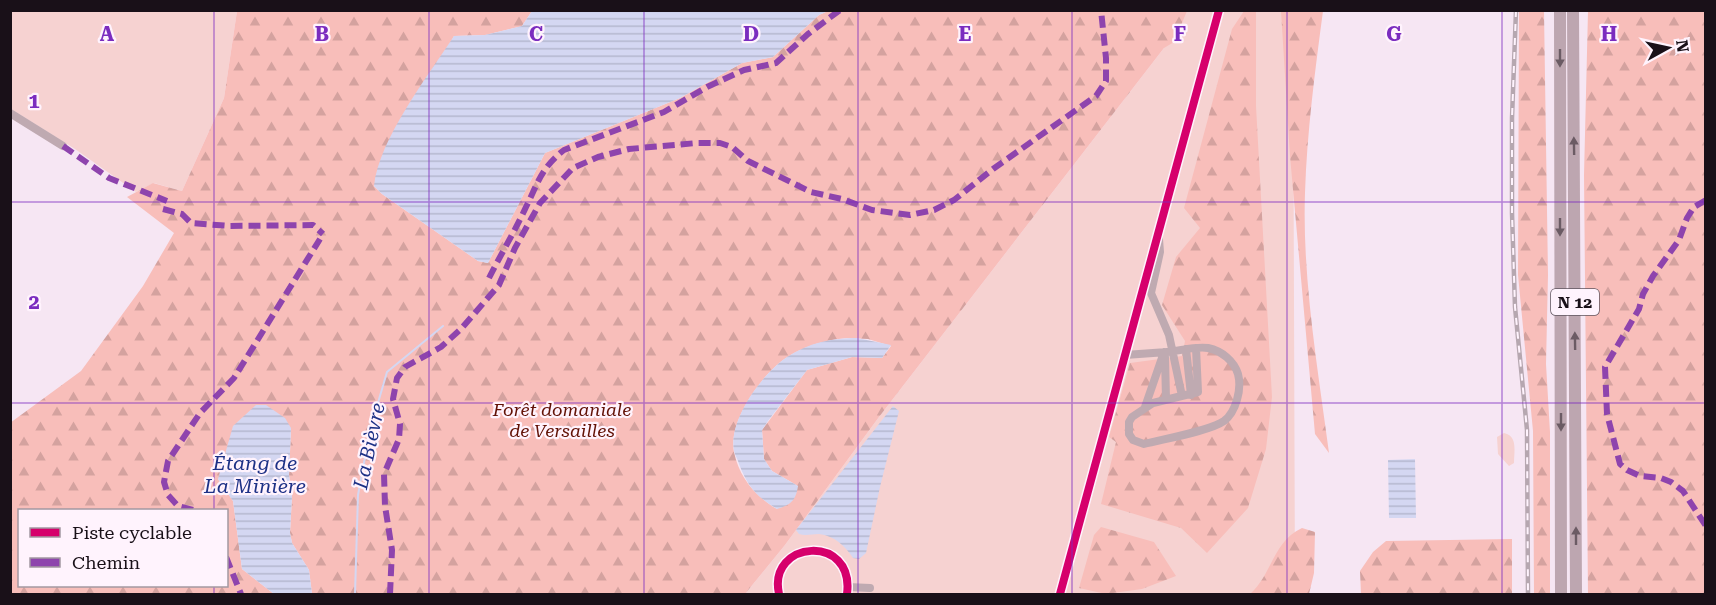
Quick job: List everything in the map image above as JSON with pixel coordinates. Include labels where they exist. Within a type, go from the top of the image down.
[{"type":"highway","name":"N 12","points":[[1560,10],[1561,594]]},
{"type":"highway","name":"N 12","points":[[1573,10],[1576,594]]},
{"type":"street","points":[[1060,594],[1219,10]]},
{"type":"street","points":[[10,113],[63,146]]},
{"type":"street","points":[[1158,235],[1160,252],[1151,293],[1169,335],[1166,399]]},
{"type":"street","points":[[1125,355],[1196,348],[1206,348],[1219,352],[1233,365],[1238,375],[1239,390],[1236,402],[1229,416],[1221,422],[1144,444],[1133,440],[1127,430],[1132,417],[1145,407],[1166,399],[1196,394],[1198,390],[1196,348]]},
{"type":"street","points":[[1186,349],[1186,395]]},
{"type":"street","points":[[1169,352],[1186,395]]},
{"type":"street","points":[[1145,407],[1169,352]]},
{"type":"street","points":[[779,594],[777,580],[781,570],[796,554],[807,550],[818,550],[838,560],[845,570],[848,591],[870,588]]},
{"type":"shaded area","points":[[10,11],[237,11],[224,98],[182,191],[154,183],[136,192],[75,149],[11,109]]},
{"type":"shaded area","points":[[1166,11],[1293,11],[1295,594],[745,594],[785,545],[879,417],[1164,48]]},
{"type":"shaded area","points":[[1504,433],[1511,437],[1514,445],[1514,463],[1509,466],[1498,454],[1497,437]]},
{"type":"green space","name":"Forêt domaniale de Versailles","points":[[237,11],[532,11],[522,26],[485,35],[454,36],[374,186],[382,194],[478,261],[488,263],[545,153],[680,98],[742,63],[773,57],[819,15],[828,11],[1187,11],[1174,42],[1164,48],[879,417],[785,545],[745,594],[312,594],[309,570],[292,543],[290,533],[291,428],[218,479],[233,501],[242,569],[274,594],[11,594],[10,423],[81,371],[143,286],[174,233],[127,197],[153,183],[182,191],[224,98]],"holes":[[[868,339],[891,346],[882,358],[852,357],[807,370],[762,430],[764,459],[772,471],[798,486],[777,509],[749,485],[736,461],[734,440],[741,413],[757,387],[786,358],[800,350],[831,340]]]},
{"type":"green space","points":[[1244,11],[1256,11],[1256,106],[1272,397],[1266,449],[1248,508],[1207,553],[1181,528],[1101,504],[1116,442],[1109,437],[1130,363],[1182,356],[1185,341],[1162,305],[1176,257],[1200,228],[1184,208],[1232,29]]},
{"type":"green space","points":[[1281,11],[1323,11],[1309,124],[1305,225],[1308,290],[1329,453],[1315,434],[1290,156]]},
{"type":"green space","points":[[1519,11],[1544,11],[1550,594],[1534,594],[1533,431],[1518,275]]},
{"type":"green space","points":[[1588,11],[1705,11],[1705,594],[1588,594],[1584,175]]},
{"type":"green space","points":[[1101,527],[1154,542],[1176,576],[1142,589],[1106,594],[1079,588],[1094,535]]},
{"type":"green space","points":[[1302,528],[1315,532],[1314,573],[1309,594],[1250,594],[1263,578],[1285,541]]},
{"type":"green space","points":[[1512,539],[1512,594],[1361,594],[1360,571],[1373,552],[1386,541]]},
{"type":"water","points":[[532,11],[828,11],[819,15],[773,57],[742,63],[680,98],[545,153],[488,263],[478,261],[382,194],[374,186],[385,148],[395,128],[454,36],[485,35],[522,26]]},
{"type":"water","points":[[857,338],[891,345],[882,358],[852,357],[807,370],[762,430],[764,459],[772,471],[798,486],[792,501],[777,509],[763,500],[749,485],[734,453],[736,426],[742,412],[767,374],[787,357],[820,342]]},
{"type":"water","name":"Étang de La Minière","points":[[256,405],[266,405],[285,418],[291,428],[290,533],[292,543],[309,570],[312,594],[274,594],[242,569],[233,501],[218,479],[233,426]]},
{"type":"water","points":[[893,406],[899,411],[866,553],[859,559],[853,558],[835,539],[819,534],[799,534],[796,530]]},
{"type":"water","points":[[1415,459],[1416,518],[1389,518],[1388,460]]},
{"type":"waterway","name":"La Bièvre","points":[[355,594],[358,495],[370,430],[387,372],[443,326]]},
{"type":"railway","points":[[1516,10],[1512,118],[1512,213],[1515,307],[1527,430],[1528,594]]},
{"type":"marked path","points":[[489,278],[541,176],[550,163],[564,150],[664,112],[707,87],[744,70],[776,63],[808,34],[840,10]]},
{"type":"marked path","points":[[390,594],[392,550],[385,506],[384,474],[399,439],[400,424],[393,399],[397,378],[405,367],[441,347],[461,329],[499,285],[515,248],[540,203],[573,168],[598,157],[629,149],[720,143],[732,147],[748,161],[811,192],[842,199],[872,210],[910,215],[934,210],[954,200],[993,169],[1096,96],[1106,81],[1101,10]]},
{"type":"marked path","points":[[63,146],[109,178],[167,201]]},
{"type":"marked path","points":[[1706,200],[1694,207],[1687,218],[1679,240],[1653,276],[1643,294],[1639,309],[1605,367],[1607,414],[1620,464],[1640,476],[1661,478],[1671,482],[1683,491],[1706,526]]},
{"type":"marked path","points":[[163,209],[182,214],[191,223],[230,226],[313,225],[323,234]]},
{"type":"marked path","points":[[189,509],[178,506],[168,495],[164,482],[168,461],[200,413],[234,378],[320,239]]},
{"type":"marked path","points":[[228,562],[241,594]]},
{"type":"cycle path","points":[[1060,594],[1219,10]]},
{"type":"cycle path","points":[[779,594],[779,576],[786,563],[797,554],[812,551],[826,553],[838,561],[846,574],[847,594]]}]
